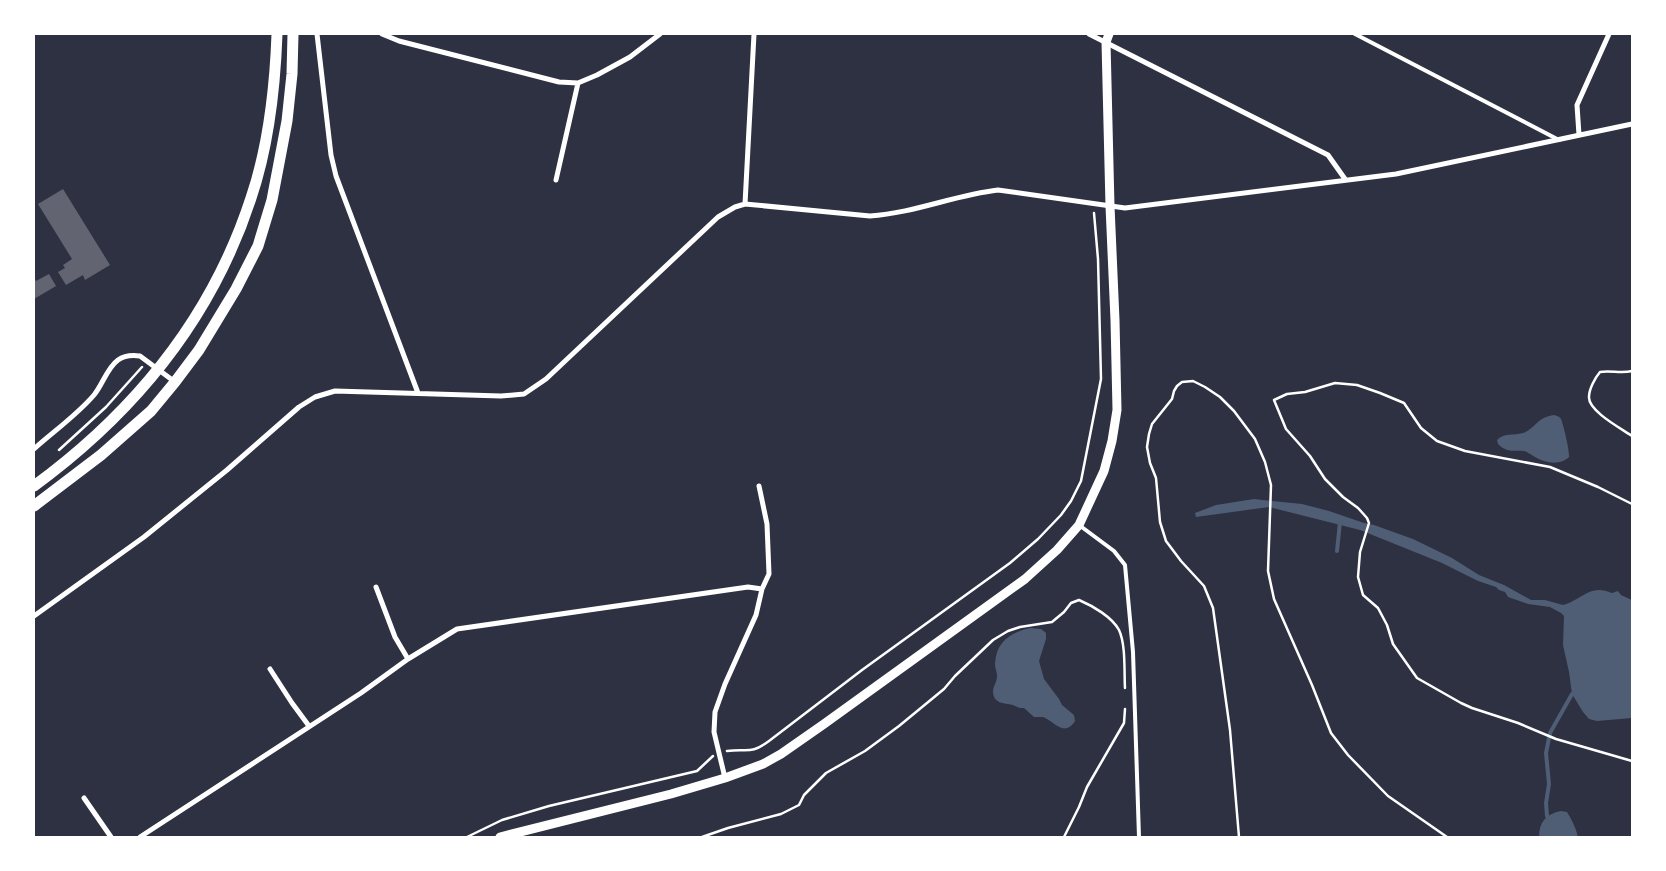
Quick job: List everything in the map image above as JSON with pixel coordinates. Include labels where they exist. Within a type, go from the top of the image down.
[{"type":"highway","points":[[34,486],[88,444],[121,411],[159,369],[199,313],[226,261],[251,198],[260,165],[272,98],[277,34]]},
{"type":"highway","points":[[34,506],[94,461],[151,411],[199,350],[231,297],[258,246],[272,200],[287,121],[292,74],[293,34]]},
{"type":"street","points":[[317,34],[331,155],[336,176],[418,393]]},
{"type":"street","points":[[382,34],[399,41],[559,82],[578,83],[630,57],[660,34]]},
{"type":"street","points":[[745,204],[754,34]]},
{"type":"street","points":[[1089,34],[1107,38],[1328,155],[1346,179]]},
{"type":"street","points":[[1579,135],[1577,105],[1610,34]]},
{"type":"street","points":[[500,837],[671,794],[725,778],[763,764],[781,754],[824,724],[1025,579],[1057,550],[1079,525],[1104,471],[1112,441],[1117,410],[1110,206],[1107,38]]},
{"type":"street","points":[[556,180],[578,83]]},
{"type":"street","points":[[34,616],[144,537],[227,470],[299,407],[316,397],[335,391],[501,396],[524,394],[546,379],[718,218],[735,207],[745,204],[870,216],[888,215],[979,192],[998,190],[1125,208],[1396,174],[1632,124]]},
{"type":"street","points":[[34,449],[84,405],[95,393],[118,360],[134,355],[148,360],[175,382]]},
{"type":"street","points":[[725,778],[714,732],[715,712],[725,684],[756,615],[762,589],[769,574],[767,524],[758,486]]},
{"type":"street","points":[[376,587],[395,637],[408,659]]},
{"type":"street","points":[[140,837],[361,693],[408,659],[457,630],[748,587],[762,589]]},
{"type":"street","points":[[270,669],[292,703],[310,726]]},
{"type":"street","points":[[84,798],[111,837]]},
{"type":"lane","points":[[1355,34],[1559,140]]},
{"type":"lane","points":[[1079,525],[1114,551],[1124,564],[1133,652],[1139,837]]},
{"type":"path","points":[[729,750],[753,750],[769,741],[862,670],[1010,563],[1061,516],[1081,481],[1101,379],[1098,259],[1094,204]]},
{"type":"path","points":[[1632,370],[1618,373],[1600,372],[1588,398],[1591,405],[1601,414],[1632,436]]},
{"type":"path","points":[[58,451],[106,407],[136,373]]},
{"type":"path","points":[[1239,837],[1235,809],[1230,730],[1213,608],[1204,586],[1181,561],[1166,540],[1160,522],[1156,478],[1150,463],[1147,447],[1152,424],[1172,399],[1176,386],[1182,382],[1193,381],[1220,396],[1255,439],[1266,462],[1271,485],[1268,570],[1272,592],[1312,684],[1331,734],[1348,755],[1388,796],[1448,837]]},
{"type":"path","points":[[1632,504],[1598,487],[1550,467],[1465,451],[1437,441],[1421,428],[1404,403],[1357,385],[1335,383],[1306,392],[1287,394],[1274,400],[1286,429],[1310,456],[1325,479],[1367,518],[1369,523],[1360,552],[1358,578],[1363,595],[1378,608],[1387,625],[1393,644],[1417,678],[1461,703],[1544,734],[1632,761]]},
{"type":"path","points":[[702,837],[774,816],[800,805],[804,795],[826,773],[866,751],[899,726],[944,689],[993,640],[1008,631],[1020,627],[1052,622],[1071,603],[1079,600],[1090,605],[1119,630],[1122,639],[1125,690]]},
{"type":"path","points":[[1064,837],[1087,787],[1124,724],[1126,706]]},
{"type":"path","points":[[467,837],[502,820],[533,811],[651,780],[697,771],[712,756]]},
{"type":"water","points":[[1554,415],[1561,419],[1565,431],[1569,457],[1565,460],[1557,463],[1548,462],[1524,451],[1507,450],[1498,444],[1497,440],[1503,436],[1523,433],[1544,418]]},
{"type":"water","points":[[1254,499],[1302,504],[1374,525],[1413,539],[1452,558],[1479,575],[1504,585],[1531,600],[1545,600],[1563,605],[1592,591],[1604,590],[1612,593],[1618,591],[1621,595],[1632,600],[1632,718],[1597,721],[1589,719],[1583,712],[1572,694],[1563,645],[1564,616],[1550,607],[1528,604],[1508,597],[1505,592],[1496,587],[1360,530],[1269,507],[1196,517],[1195,513],[1216,505]]},
{"type":"water","points":[[1030,628],[1041,629],[1046,633],[1039,661],[1044,679],[1062,705],[1074,715],[1075,721],[1067,728],[1059,727],[1043,717],[1034,717],[1024,708],[997,701],[993,695],[997,676],[996,656],[1001,644],[1010,636]]},
{"type":"water","points":[[1561,811],[1567,812],[1574,824],[1578,837],[1539,837],[1540,827],[1544,820],[1551,814]]},
{"type":"building","points":[[63,189],[110,265],[85,280],[83,275],[66,285],[58,272],[65,268],[63,265],[72,259],[38,204]]},
{"type":"building","points":[[49,274],[56,286],[34,299],[34,277],[36,281]]},
{"type":"waterway","points":[[1337,551],[1340,522]]},
{"type":"waterway","points":[[1547,816],[1546,803],[1549,784],[1546,753],[1550,733],[1572,694]]}]
